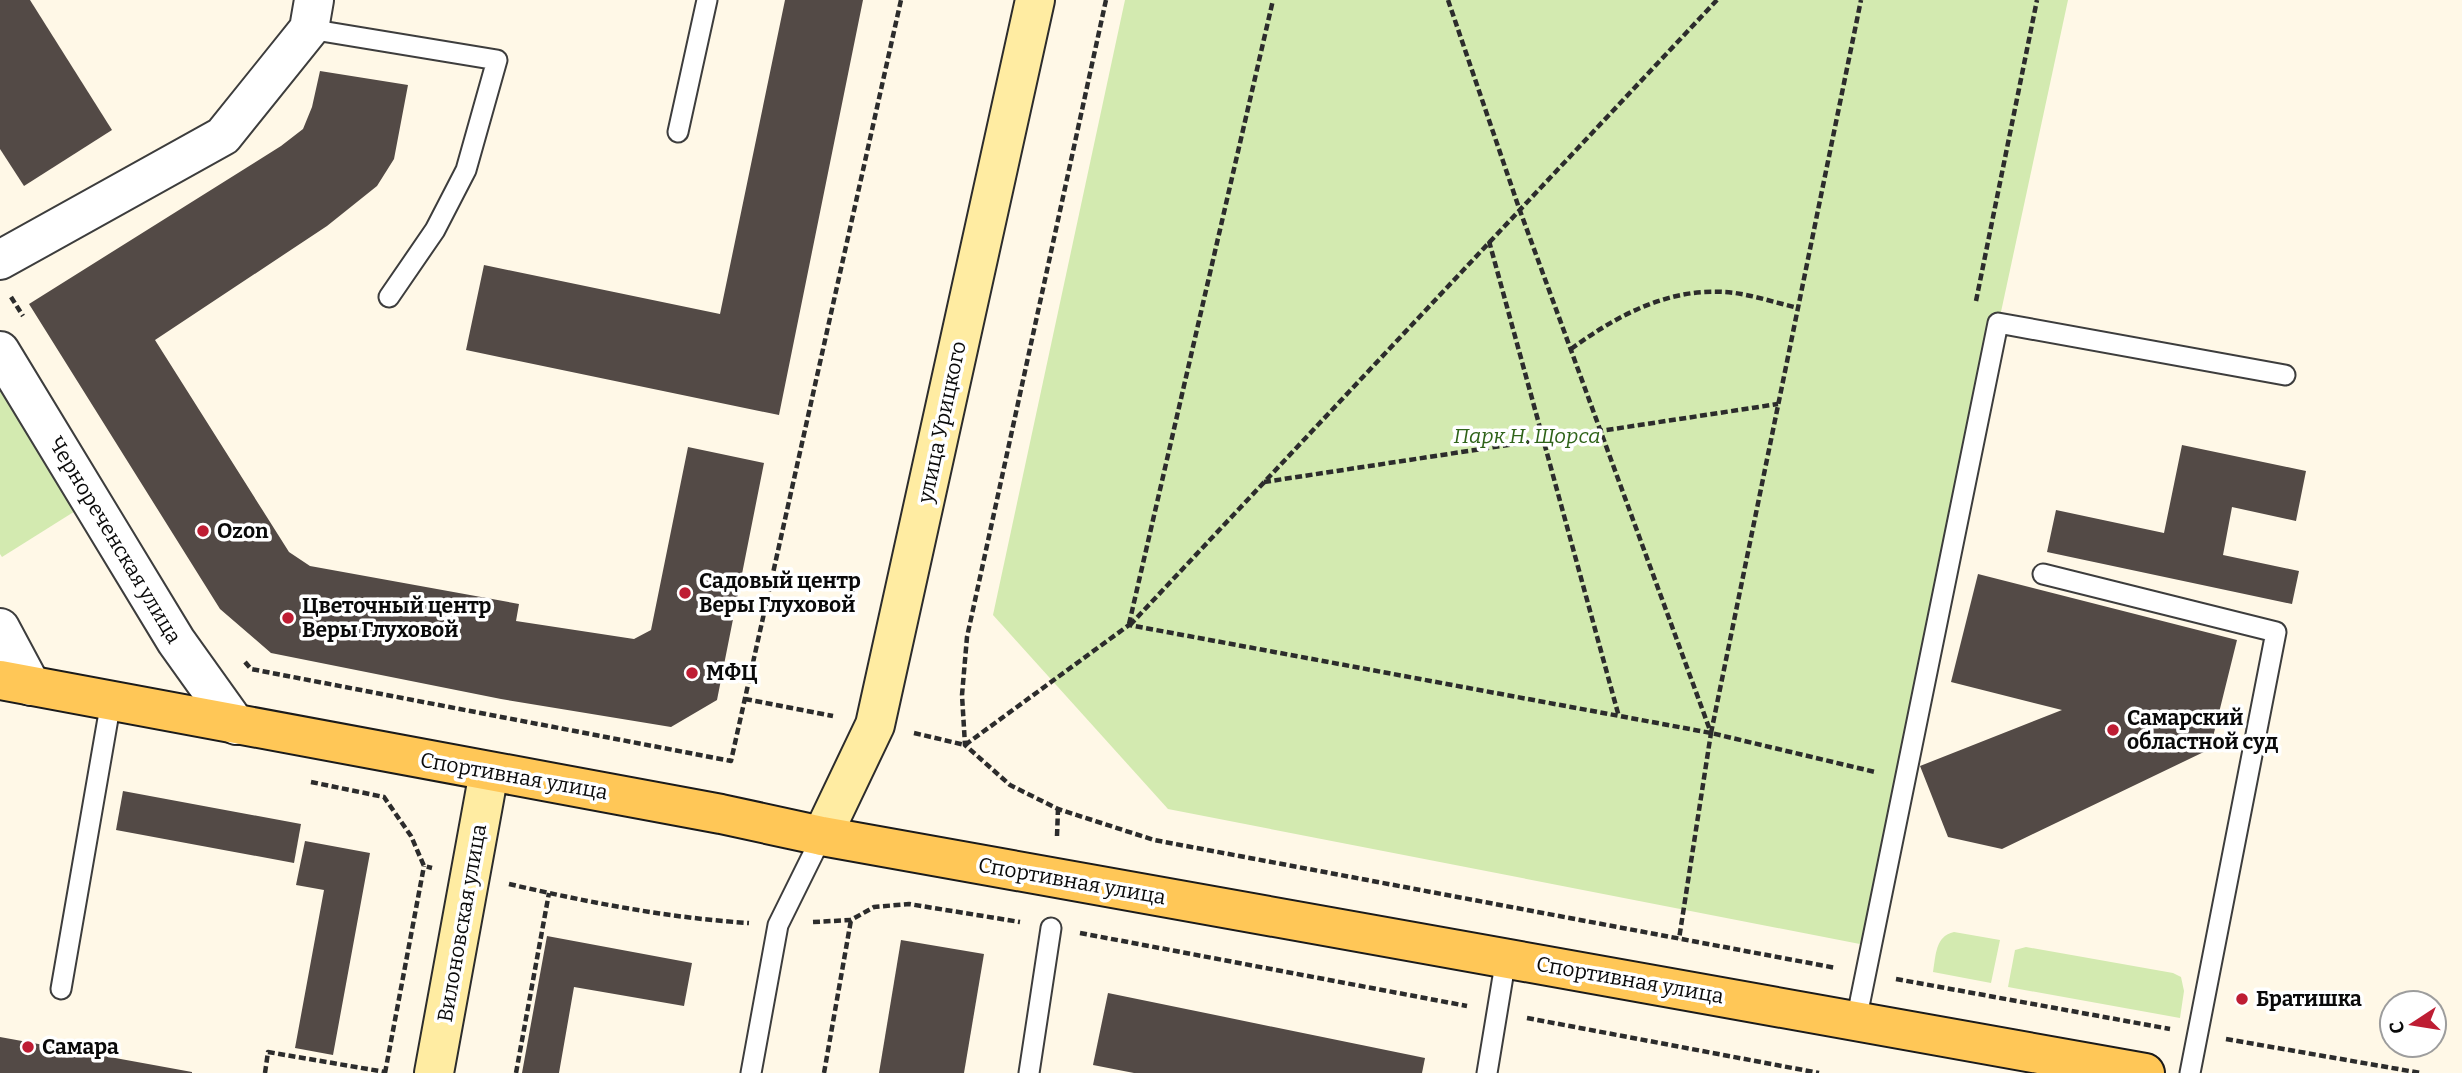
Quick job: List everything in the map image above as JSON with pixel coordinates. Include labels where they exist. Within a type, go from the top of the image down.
[{"type":"main road","name":"улица Урицкого","points":[[822,836],[875,725],[1035,0]]},
{"type":"main road","name":"Спортивная улица","points":[[16,683],[721,814],[822,836],[2145,1073]]},
{"type":"main road","name":"Вилоновская улица","points":[[434,1073],[489,772]]},
{"type":"street","points":[[4,275],[223,136],[312,15]]},
{"type":"street","name":"Чернореченская улица","points":[[0,351],[176,641],[236,725]]},
{"type":"street","points":[[0,628],[16,683]]},
{"type":"lane","points":[[678,132],[707,0]]},
{"type":"lane","points":[[312,15],[497,60],[466,170],[435,230],[389,297]]},
{"type":"lane","points":[[1856,1021],[1998,323],[2284,375]]},
{"type":"lane","points":[[2043,574],[2276,632],[2190,1073]]},
{"type":"lane","points":[[61,989],[111,701]]},
{"type":"lane","points":[[751,1073],[778,925],[822,836]]},
{"type":"lane","points":[[1028,1073],[1051,928]]},
{"type":"lane","points":[[1487,1073],[1506,958]]},
{"type":"path","points":[[242,659],[251,669],[731,761],[901,0]]},
{"type":"path","points":[[1107,0],[967,637],[962,695],[965,745],[1010,785],[1058,809],[1154,841],[1866,974],[2421,1073]]},
{"type":"path","points":[[1129,625],[1273,0]]},
{"type":"path","points":[[1448,0],[1519,208],[1711,733]]},
{"type":"path","points":[[965,745],[1129,625],[1717,0]]},
{"type":"path","points":[[1679,939],[1711,733],[1861,0]]},
{"type":"path","points":[[1974,312],[2037,0]]},
{"type":"path","points":[[1489,241],[1619,716]]},
{"type":"path","points":[[4,275],[29,325]]},
{"type":"path","points":[[1570,349],[1611,321],[1670,296],[1701,292],[1734,293],[1798,308]]},
{"type":"path","points":[[1263,482],[1778,404]]},
{"type":"path","points":[[1129,625],[1711,733],[1882,774]]},
{"type":"path","points":[[265,1073],[268,1052],[385,1073],[424,866],[411,836],[384,797]]},
{"type":"path","points":[[424,866],[549,893],[700,920],[778,925],[851,920],[874,907],[909,904],[1051,928],[1819,1073]]},
{"type":"path","points":[[516,1073],[549,893]]},
{"type":"path","points":[[824,1073],[851,920]]},
{"type":"green space","name":"Парк Н. Щорса","points":[[1125,0],[2068,0],[1865,945],[1168,809],[993,615]]},
{"type":"green space","points":[[0,380],[80,508],[2,557],[0,554]]},
{"type":"green space","points":[[1954,932],[2000,940],[1991,983],[1933,972],[1940,942]]},
{"type":"green space","points":[[2026,947],[2173,973],[2181,977],[2184,991],[2180,1018],[2008,987],[2015,950]]},
{"type":"building","points":[[0,0],[30,0],[112,130],[24,186],[0,149]]},
{"type":"building","points":[[785,0],[863,0],[779,415],[466,350],[484,265],[720,314]]},
{"type":"building","points":[[320,71],[408,85],[394,159],[377,186],[327,226],[155,340],[289,552],[310,566],[519,604],[516,621],[634,639],[651,630],[688,447],[764,463],[717,700],[671,727],[501,699],[271,653],[220,609],[29,304],[281,146],[303,129],[312,107]]},
{"type":"building","points":[[2182,445],[2306,471],[2296,521],[2232,507],[2223,555],[2299,571],[2292,604],[2047,552],[2056,510],[2164,533]]},
{"type":"building","name":"Самарский областной суд","points":[[1978,574],[2237,640],[2210,749],[2002,849],[1948,837],[1920,766],[2062,710],[1951,682]]},
{"type":"building","points":[[123,791],[301,824],[294,863],[116,830]]},
{"type":"building","points":[[305,841],[370,853],[333,1055],[295,1048],[324,890],[296,885]]},
{"type":"building","points":[[547,936],[692,963],[684,1006],[574,987],[559,1073],[522,1073]]},
{"type":"building","points":[[901,940],[984,954],[964,1073],[879,1073]]},
{"type":"building","points":[[1108,993],[1425,1058],[1422,1073],[1134,1073],[1093,1065]]},
{"type":"building","name":"Самара","points":[[0,1037],[192,1072],[192,1073],[0,1073]]},
{"type":"place","name":"Ozon","points":[[203,531]]},
{"type":"place","name":"Садовый центр Веры Глуховой","points":[[685,593]]},
{"type":"place","name":"Цветочный центр Веры Глуховой","points":[[288,618]]},
{"type":"place","name":"МФЦ","points":[[692,673]]},
{"type":"place","name":"Самарский областной суд","points":[[2113,730]]},
{"type":"place","name":"Братишка","points":[[2242,999]]},
{"type":"place","name":"Самара","points":[[28,1047]]}]
